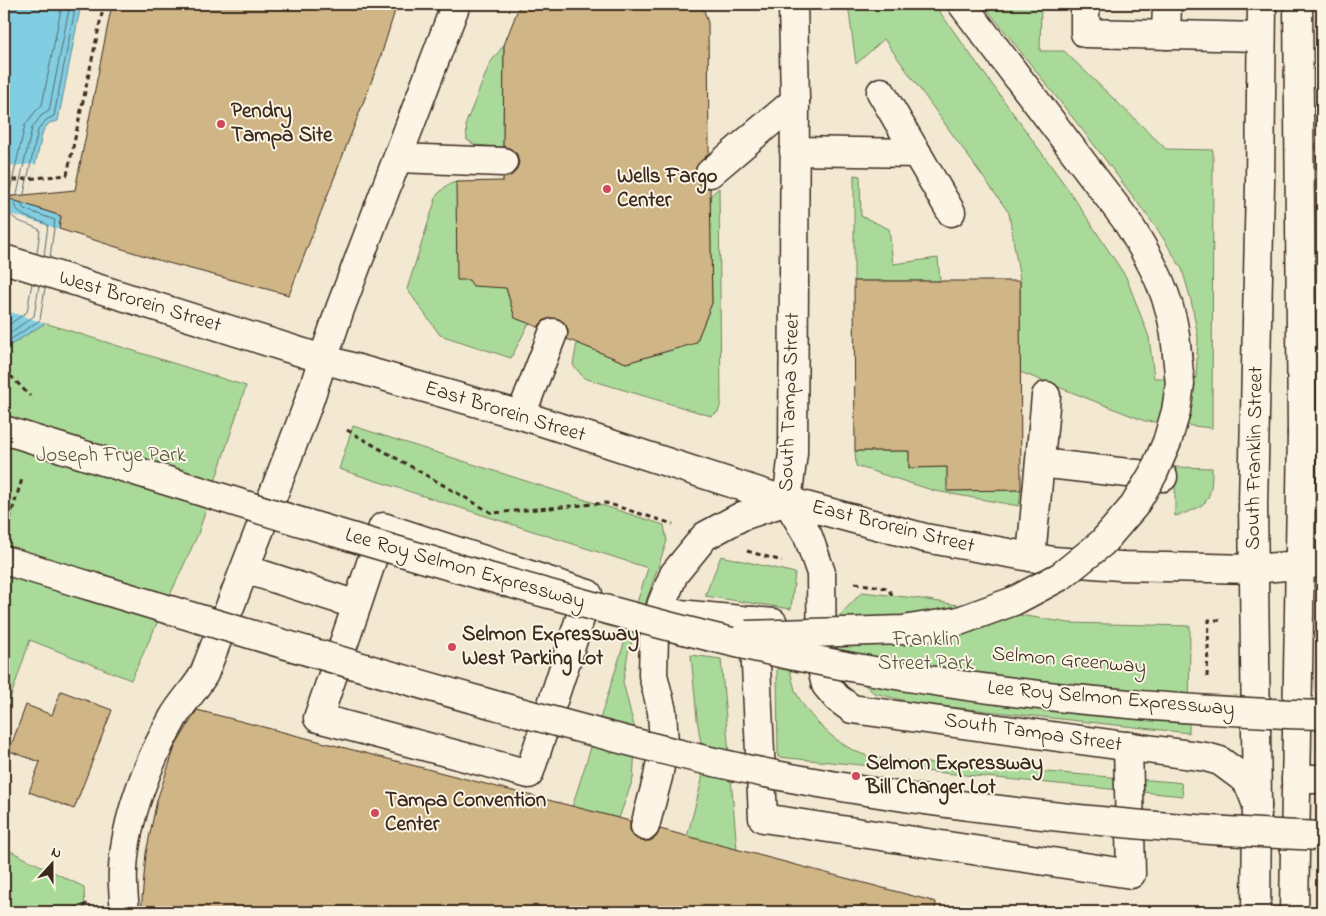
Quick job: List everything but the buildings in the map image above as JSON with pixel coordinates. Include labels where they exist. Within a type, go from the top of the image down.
[{"type":"main road","points":[[125,912],[122,870],[136,801],[167,730],[182,704],[190,696],[204,674],[307,407],[340,309],[456,4]]},
{"type":"main road","name":"South Tampa Street","points":[[793,4],[795,101],[793,453],[787,501],[808,536],[821,573],[822,668],[826,685],[837,698],[852,709],[1206,757],[1220,761],[1243,778],[1250,787],[1257,805]]},
{"type":"main road","points":[[703,636],[904,630],[959,621],[1014,601],[1061,576],[1102,543],[1134,506],[1153,474],[1167,442],[1176,411],[1180,384],[1172,320],[1162,284],[1126,220],[962,4]]},
{"type":"main road","points":[[1085,4],[1085,33],[1261,37]]},
{"type":"main road","points":[[1166,35],[1167,4]]},
{"type":"main road","name":"South Franklin Street","points":[[1256,912],[1257,805],[1253,569],[1262,4]]},
{"type":"main road","name":"South Franklin Street","points":[[1294,912],[1309,779],[1312,433],[1298,4]]},
{"type":"main road","points":[[881,92],[951,212]]},
{"type":"main road","points":[[710,173],[795,101]]},
{"type":"main road","points":[[794,151],[917,153]]},
{"type":"main road","points":[[398,158],[503,162]]},
{"type":"main road","name":"West Brorein Street","points":[[4,259],[276,344]]},
{"type":"main road","points":[[521,415],[553,333]]},
{"type":"main road","name":"East Brorein Street","points":[[276,344],[323,360],[521,415],[787,501],[924,538],[1031,558],[1120,566],[1253,569],[1311,564]]},
{"type":"main road","points":[[1031,558],[1046,396]]},
{"type":"main road","name":"Lee Roy Selmon Expressway","points":[[4,430],[473,573],[703,636],[807,659],[901,676],[1098,701],[1273,714],[1322,715]]},
{"type":"main road","points":[[1040,463],[1163,477]]},
{"type":"main road","points":[[645,826],[658,777],[664,744],[662,711],[653,675],[654,635],[674,574],[705,536],[742,516],[787,501]]},
{"type":"main road","points":[[383,527],[588,594],[529,774],[318,718],[357,605],[383,527]]},
{"type":"main road","points":[[4,560],[246,634],[530,715],[676,753],[792,778],[986,808],[1165,826],[1322,836]]},
{"type":"main road","points":[[245,569],[357,605]]},
{"type":"main road","points":[[660,612],[822,628]]},
{"type":"main road","points":[[754,621],[763,818],[1131,874],[1128,746]]},
{"type":"path","points":[[4,181],[67,175],[104,4]]},
{"type":"path","points":[[4,369],[30,396]]},
{"type":"path","points":[[347,430],[492,512],[606,503],[662,520]]},
{"type":"path","points":[[7,528],[22,479]]},
{"type":"path","points":[[740,549],[785,562]]},
{"type":"path","points":[[864,586],[887,588],[898,603]]},
{"type":"path","points":[[1207,677],[1208,620],[1222,620]]},
{"type":"path","points":[[66,912],[93,902]]},
{"type":"green space","points":[[848,4],[934,4],[1070,192],[1126,277],[1149,337],[1154,378],[1196,378],[1198,337],[1191,300],[1182,269],[1158,230],[1095,146],[983,4],[1041,4],[1040,51],[1064,51],[1166,149],[1213,150],[1212,428],[1145,421],[1020,372],[1020,281],[1009,213],[884,39],[856,64]]},
{"type":"green space","points":[[504,45],[503,147],[475,145],[467,140],[466,123],[490,63]]},
{"type":"green space","points":[[854,175],[860,176],[861,216],[889,229],[893,264],[938,258],[940,281],[854,281]]},
{"type":"green space","points":[[456,182],[469,280],[506,288],[515,318],[529,323],[511,358],[440,335],[407,289],[437,195],[447,185]]},
{"type":"green space","points":[[719,188],[721,404],[718,412],[711,416],[584,378],[573,365],[577,343],[626,363],[696,343],[712,303],[710,196]]},
{"type":"green space","name":"Joseph Frye Park","points":[[45,323],[246,386],[198,534],[131,680],[30,640],[7,708],[4,709],[4,363],[9,346]]},
{"type":"green space","points":[[353,426],[664,525],[667,541],[628,653],[623,682],[636,734],[633,779],[619,818],[572,807],[648,568],[339,469]]},
{"type":"green space","points":[[855,451],[909,451],[909,468],[947,467],[948,491],[1021,490],[1019,506],[935,491],[856,466]]},
{"type":"green space","points":[[1175,467],[1212,468],[1212,479],[1209,495],[1201,506],[1175,516]]},
{"type":"green space","points":[[721,556],[795,573],[791,609],[705,596]]},
{"type":"green space","name":"Franklin Street Park","points":[[862,592],[915,598],[1069,623],[1190,626],[1189,733],[914,703],[874,693],[851,673],[835,645],[837,618]]},
{"type":"green space","points":[[691,655],[721,659],[737,850],[687,837],[702,780],[702,750]]},
{"type":"green space","points":[[777,668],[790,671],[800,700],[807,711],[825,730],[846,746],[868,756],[895,760],[1174,782],[1181,783],[1183,796],[778,757]]},
{"type":"green space","points":[[4,848],[84,887],[85,912],[4,912]]},
{"type":"water","points":[[4,4],[81,4],[58,121],[49,123],[43,131],[26,204],[61,216],[45,323],[9,346],[4,363]]},
{"type":"pier","points":[[36,164],[29,194],[4,196],[4,166]]},
{"type":"pier","points":[[4,212],[62,230],[47,324],[4,310]]},
{"type":"place","name":"Pendry Tampa Site","points":[[221,124]]},
{"type":"place","name":"Wells Fargo Center","points":[[607,189]]},
{"type":"place","name":"Selmon Expressway West Parking Lot","points":[[452,647]]},
{"type":"place","name":"Selmon Expressway Bill Changer Lot","points":[[856,776]]},
{"type":"place","name":"Tampa Convention Center","points":[[375,813]]}]
